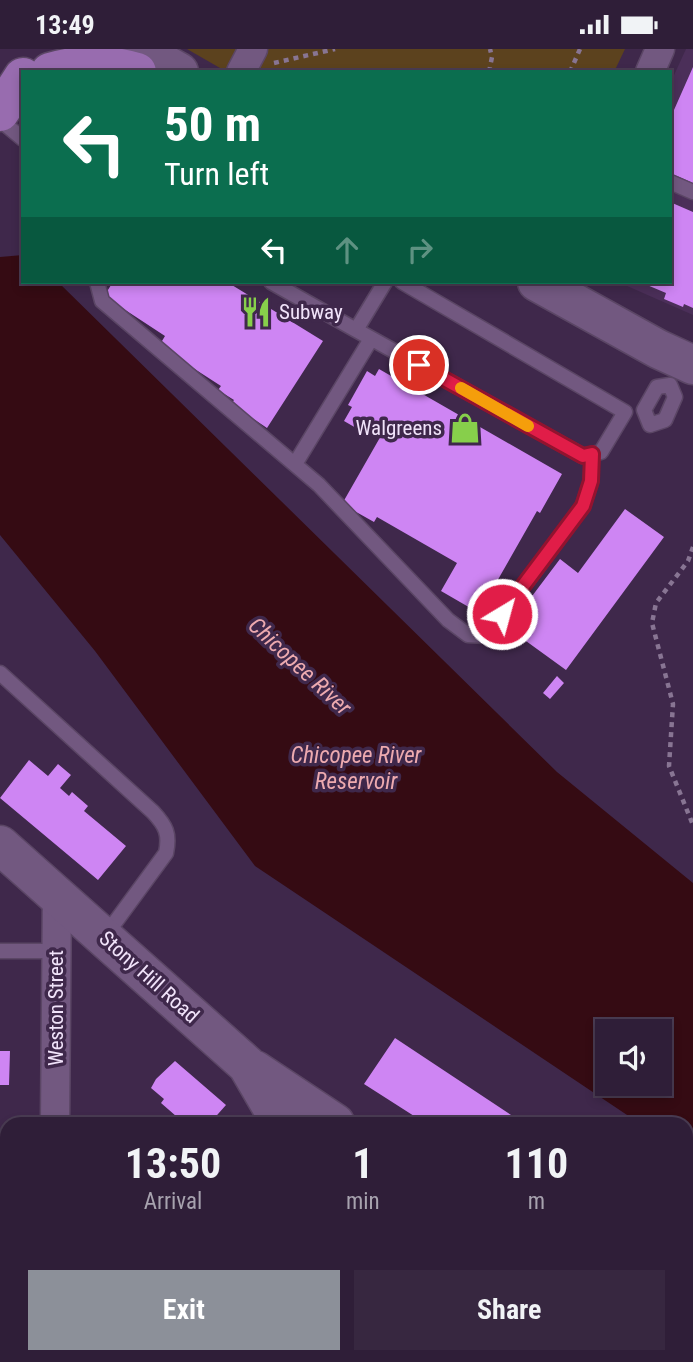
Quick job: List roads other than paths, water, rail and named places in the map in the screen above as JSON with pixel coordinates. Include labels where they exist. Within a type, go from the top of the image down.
[{"type":"main road","points":[[28,70],[42,49]]},
{"type":"main road","points":[[138,49],[175,70]]},
{"type":"main road","points":[[54,70],[81,64],[107,65],[128,70]]},
{"type":"main road","points":[[546,284],[658,349],[682,370]]},
{"type":"main road","name":"Stony Hill Road","points":[[0,845],[247,1065],[277,1117]]},
{"type":"main road","points":[[247,1065],[326,1117]]},
{"type":"street","points":[[242,70],[253,49]]},
{"type":"street","points":[[651,70],[660,49]]},
{"type":"street","name":"Weston Street","points":[[55,1117],[57,893]]},
{"type":"lane","points":[[0,120],[21,137]]},
{"type":"lane","points":[[672,183],[693,192]]},
{"type":"lane","points":[[98,284],[102,301],[123,321],[319,485],[448,620],[468,635],[486,636],[583,506],[591,481],[592,454]]},
{"type":"lane","points":[[275,284],[583,456],[601,452],[625,412]]},
{"type":"lane","points":[[356,330],[384,284]]},
{"type":"lane","points":[[405,284],[650,425],[665,420],[682,370]]},
{"type":"lane","points":[[295,464],[372,339]]},
{"type":"lane","points":[[650,425],[644,410],[657,387],[682,370]]},
{"type":"lane","points":[[0,673],[167,827],[169,839],[166,853],[104,937]]},
{"type":"lane","points":[[0,951],[56,951]]},
{"type":"water","name":"Chicopee River Reservoir","points":[[21,255],[21,284],[60,284],[557,772],[693,883],[693,1117],[630,1117],[599,1096],[672,1096],[672,1019],[595,1019],[595,1094],[255,866],[95,651],[0,535],[0,257]]},
{"type":"place","name":"Subway","points":[[256,312]]},
{"type":"place","name":"Walgreens","points":[[465,428]]},
{"type":"water label","name":"Chicopee River","points":[[300,666]]}]
